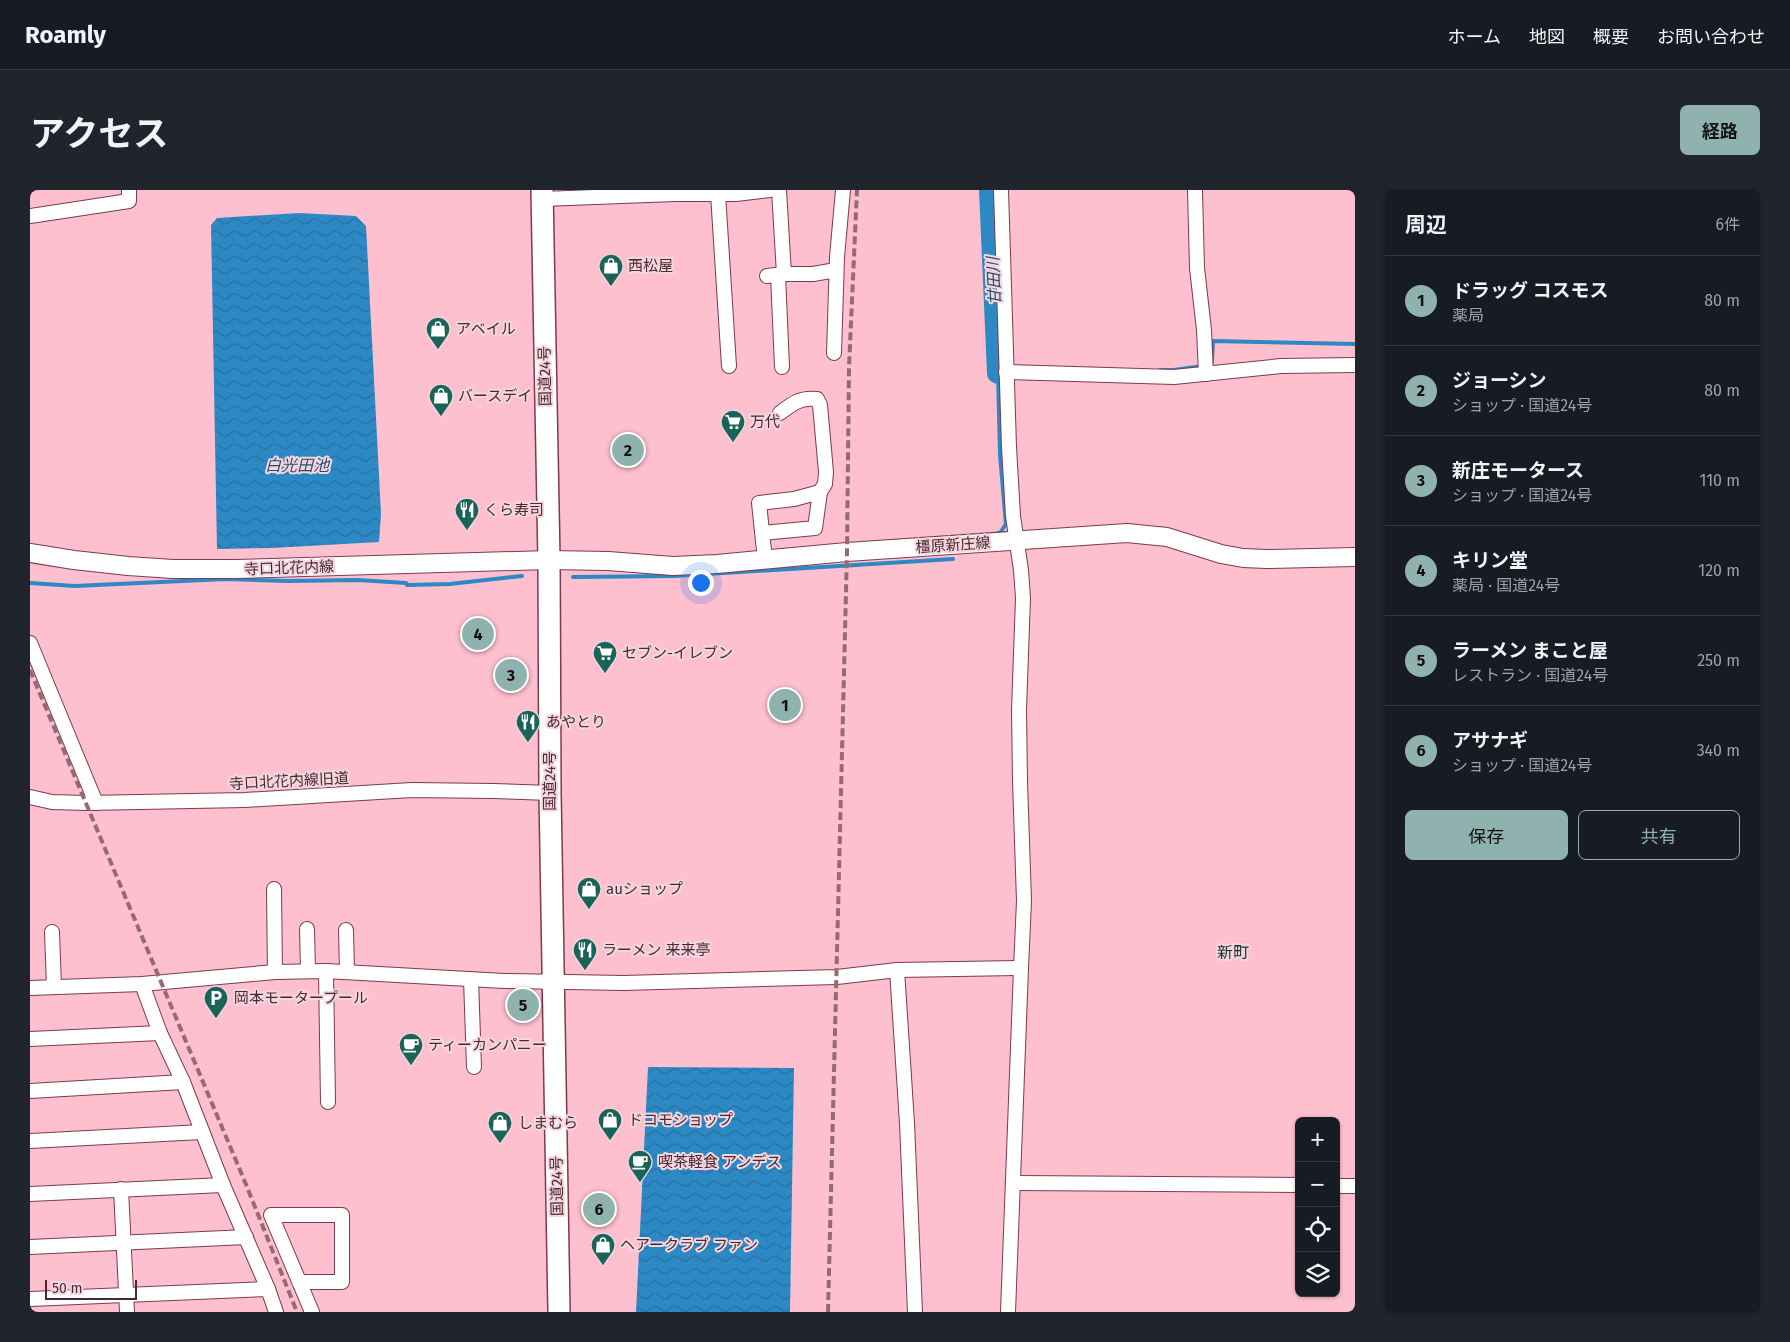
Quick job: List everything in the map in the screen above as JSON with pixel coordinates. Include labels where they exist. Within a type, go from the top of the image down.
[{"type":"highway","name":"国道24号","points":[[542,195],[559,1312]]},
{"type":"main road","name":"橿原新庄線","points":[[549,560],[673,566],[1108,534],[1146,534],[1166,537],[1221,554],[1242,558],[1355,557]]},
{"type":"main road","name":"寺口北花内線","points":[[30,553],[128,566],[182,569],[549,560]]},
{"type":"street","points":[[30,216],[129,201],[129,190]]},
{"type":"street","points":[[542,195],[709,193],[770,190]]},
{"type":"street","points":[[779,190],[776,275],[782,367]]},
{"type":"street","points":[[834,353],[836,270],[843,190]]},
{"type":"street","points":[[1000,190],[1011,493],[1023,598],[1019,710],[1024,908],[1008,1312]]},
{"type":"street","points":[[1195,190],[1197,268],[1204,330],[1206,374]]},
{"type":"street","points":[[709,193],[729,366]]},
{"type":"street","points":[[776,275],[813,274],[836,270]]},
{"type":"street","points":[[1006,372],[1174,376],[1288,365],[1355,365]]},
{"type":"street","points":[[762,533],[815,528],[820,492],[825,484],[826,472],[820,405],[817,399],[808,398],[796,401],[780,413]]},
{"type":"street","points":[[764,560],[759,503],[794,499],[820,492]]},
{"type":"street","points":[[30,643],[96,803]]},
{"type":"street","name":"寺口北花内線旧道","points":[[30,797],[52,802],[96,803],[245,800],[412,790],[550,793]]},
{"type":"street","points":[[274,889],[275,972]]},
{"type":"street","points":[[307,928],[308,971]]},
{"type":"street","points":[[346,930],[347,972]]},
{"type":"street","points":[[52,932],[54,987]]},
{"type":"street","points":[[30,988],[142,984],[275,972],[308,971],[553,982],[633,982],[837,978],[897,970],[1021,968]]},
{"type":"street","points":[[897,970],[907,1124],[915,1312]]},
{"type":"street","points":[[326,971],[328,1102]]},
{"type":"street","points":[[471,979],[474,1067]]},
{"type":"street","points":[[142,984],[160,1033],[183,1082],[223,1185],[276,1312]]},
{"type":"street","points":[[30,1039],[160,1033]]},
{"type":"street","points":[[30,1091],[183,1082]]},
{"type":"street","points":[[30,1140],[202,1132]]},
{"type":"street","points":[[1013,1183],[1295,1185]]},
{"type":"street","points":[[30,1194],[223,1185]]},
{"type":"street","points":[[1340,1186],[1355,1186]]},
{"type":"street","points":[[121,1189],[126,1312]]},
{"type":"street","points":[[299,1282],[342,1282],[342,1215],[271,1215],[299,1282],[312,1312]]},
{"type":"street","points":[[30,1247],[246,1237]]},
{"type":"street","points":[[30,1299],[268,1289]]},
{"type":"water","name":"白光田池","points":[[299,213],[356,216],[366,226],[381,514],[379,542],[217,549],[211,225],[217,218]]},
{"type":"water","points":[[648,1067],[794,1068],[790,1312],[636,1312]]},
{"type":"waterway","name":"甘田川","points":[[990,190],[998,373]]},
{"type":"waterway","points":[[1212,362],[1213,341],[1355,344]]},
{"type":"waterway","points":[[1160,370],[1203,366]]},
{"type":"waterway","points":[[998,373],[1000,455],[1006,524],[998,533]]},
{"type":"waterway","points":[[573,577],[674,576],[953,559]]},
{"type":"waterway","points":[[30,583],[75,586],[226,579],[288,581],[358,580],[406,583],[407,585],[450,584],[522,576]]},
{"type":"railway","points":[[828,1312],[847,552],[849,367],[857,190]]},
{"type":"railway","points":[[30,670],[245,1182],[297,1312]]},
{"type":"place","name":"西松屋","points":[[611,287]]},
{"type":"place","name":"アベイル","points":[[438,350]]},
{"type":"place","name":"バースデイ","points":[[441,417]]},
{"type":"place","name":"万代","points":[[733,443]]},
{"type":"place","name":"ジョーシン","points":[[628,450]]},
{"type":"place","name":"くら寿司","points":[[467,531]]},
{"type":"place","name":"キリン堂","points":[[478,634]]},
{"type":"place","name":"セブン-イレブン","points":[[605,674]]},
{"type":"place","name":"新庄モータース","points":[[511,675]]},
{"type":"place","name":"ドラッグ コスモス","points":[[785,705]]},
{"type":"place","name":"あやとり","points":[[528,743]]},
{"type":"place","name":"auショップ","points":[[589,910]]},
{"type":"place","name":"ラーメン 来来亭","points":[[585,971]]},
{"type":"place","name":"ラーメン まこと屋","points":[[523,1005]]},
{"type":"place","name":"岡本モータープール","points":[[216,1019]]},
{"type":"place","name":"ティーカンパニー","points":[[411,1066]]},
{"type":"place","name":"ドコモショップ","points":[[610,1141]]},
{"type":"place","name":"しまむら","points":[[500,1144]]},
{"type":"place","name":"喫茶軽食 アンデス","points":[[640,1183]]},
{"type":"place","name":"アサナギ","points":[[599,1209]]},
{"type":"place","name":"ヘアークラブ ファン","points":[[603,1266]]},
{"type":"district","name":"新町","points":[[1233,952]]}]
